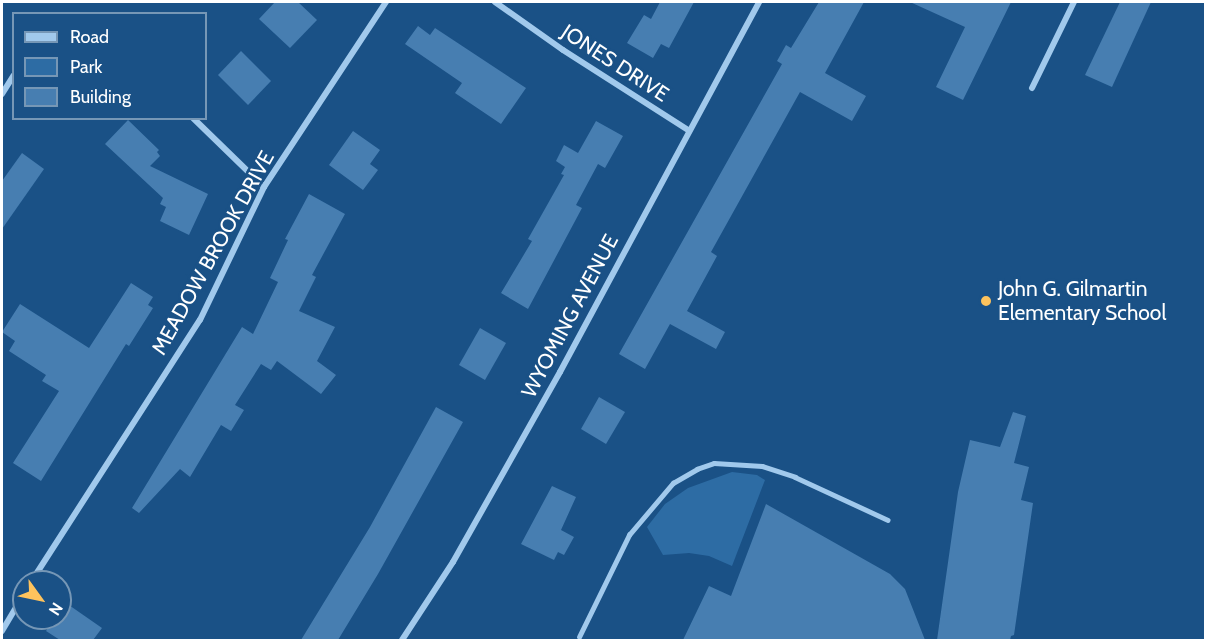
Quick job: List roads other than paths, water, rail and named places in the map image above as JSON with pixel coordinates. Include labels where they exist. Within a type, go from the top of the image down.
[{"type":"street","name":"MEADOW BROOK DRIVE","points":[[40,570],[200,320],[264,187],[386,2]]},
{"type":"street","name":"JONES DRIVE","points":[[495,2],[563,50],[688,130]]},
{"type":"street","name":"WYOMING AVENUE","points":[[402,640],[459,552],[560,372],[688,130],[759,2]]},
{"type":"street","points":[[1032,88],[1074,2]]},
{"type":"street","points":[[2,94],[12,78]]},
{"type":"street","points":[[195,120],[264,187]]},
{"type":"street","points":[[2,631],[12,614]]},
{"type":"lane","points":[[579,637],[629,535],[673,483],[697,469],[714,463],[762,466],[795,477],[888,520]]},
{"type":"place","name":"John G. Gilmartin Elementary School","points":[[986,301]]}]
